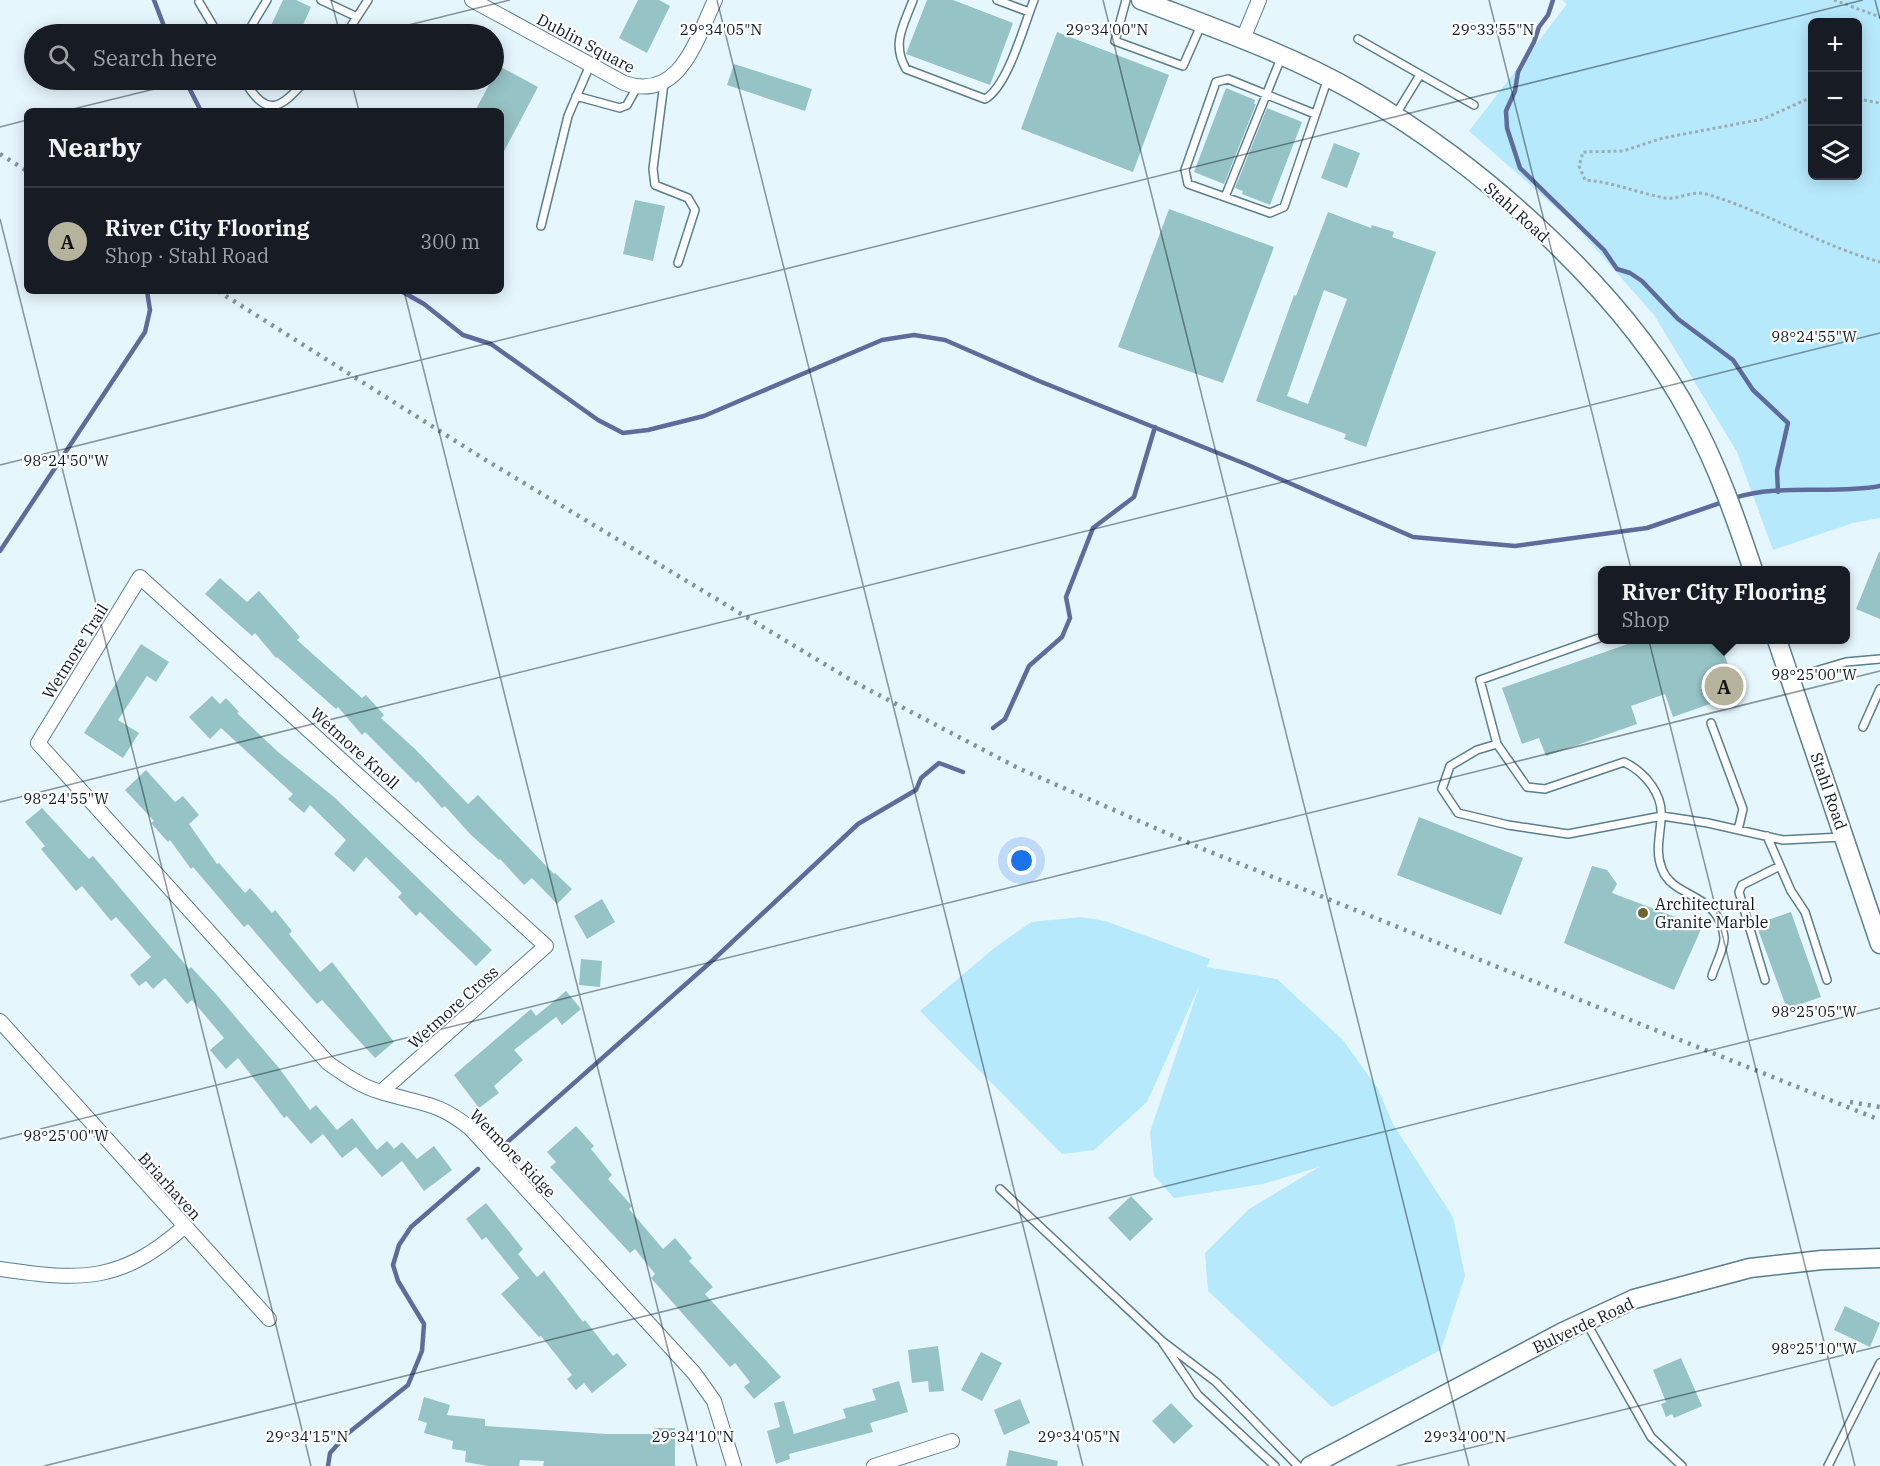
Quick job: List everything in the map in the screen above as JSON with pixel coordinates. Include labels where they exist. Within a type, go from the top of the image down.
[{"type":"street","name":"Dublin Square","points":[[472,0],[590,65],[637,87],[664,83]]},
{"type":"street","points":[[664,83],[680,70],[715,0]]},
{"type":"street","name":"Stahl Road","points":[[1141,0],[1282,55],[1328,78],[1394,116],[1498,195],[1580,270],[1632,329],[1671,382],[1714,462],[1752,566]]},
{"type":"street","points":[[1243,39],[1258,0]]},
{"type":"street","name":"Wetmore Trail","points":[[38,743],[140,577]]},
{"type":"street","name":"Wetmore Knoll","points":[[140,577],[546,946]]},
{"type":"street","name":"Stahl Road","points":[[1779,644],[1880,944]]},
{"type":"street","name":"Wetmore Ridge","points":[[38,743],[328,1064],[356,1082],[381,1092],[438,1106],[471,1129],[694,1373],[714,1401],[734,1466]]},
{"type":"street","name":"Wetmore Cross","points":[[381,1092],[546,946]]},
{"type":"street","name":"Briarhaven","points":[[0,1021],[269,1319]]},
{"type":"street","points":[[0,1269],[56,1278],[104,1274],[147,1257],[184,1227]]},
{"type":"street","name":"Bulverde Road","points":[[1310,1466],[1634,1299],[1750,1268],[1822,1260],[1880,1258]]},
{"type":"street","points":[[874,1466],[952,1441]]},
{"type":"lane","points":[[253,24],[267,0]]},
{"type":"lane","points":[[321,0],[357,17]]},
{"type":"lane","points":[[352,24],[368,0]]},
{"type":"lane","points":[[914,0],[898,43],[899,57],[906,69],[985,99],[1001,82],[1034,0]]},
{"type":"lane","points":[[997,0],[1029,12]]},
{"type":"lane","points":[[1126,0],[1115,41],[1183,66],[1202,24]]},
{"type":"lane","points":[[199,3],[212,24]]},
{"type":"lane","points":[[1358,39],[1474,105]]},
{"type":"lane","points":[[1225,197],[1264,94],[1282,55]]},
{"type":"lane","points":[[541,226],[568,116],[590,65]]},
{"type":"lane","points":[[1394,116],[1420,75]]},
{"type":"lane","points":[[1315,114],[1228,79],[1216,82],[1185,170],[1188,183],[1270,213],[1284,207],[1328,78]]},
{"type":"lane","points":[[664,83],[653,169],[655,185],[688,198],[695,210],[678,263]]},
{"type":"lane","points":[[576,96],[620,108],[627,105],[637,87]]},
{"type":"lane","points":[[250,90],[255,99],[270,106],[286,102],[297,90]]},
{"type":"lane","points":[[1598,638],[1480,680],[1497,744],[1527,787],[1545,789],[1624,762],[1638,768],[1653,786],[1662,816],[1657,854],[1663,872],[1674,886],[1698,897],[1714,910],[1724,937],[1712,976]]},
{"type":"lane","points":[[1790,679],[1846,662],[1880,659]]},
{"type":"lane","points":[[1863,727],[1880,688]]},
{"type":"lane","points":[[1711,723],[1743,809],[1738,830]]},
{"type":"lane","points":[[1497,744],[1477,750],[1450,766],[1442,789],[1458,813],[1508,825],[1568,834],[1662,816],[1783,840],[1845,837]]},
{"type":"lane","points":[[1767,836],[1791,891],[1805,912],[1827,980]]},
{"type":"lane","points":[[1765,980],[1739,892],[1742,885],[1780,866]]},
{"type":"lane","points":[[999,1189],[1162,1341],[1216,1382],[1298,1466]]},
{"type":"lane","points":[[1586,1322],[1651,1437],[1682,1466]]},
{"type":"lane","points":[[1162,1341],[1198,1395],[1275,1466]]},
{"type":"lane","points":[[1828,1466],[1880,1363]]},
{"type":"path","points":[[1834,0],[1880,17]]},
{"type":"path","points":[[1808,99],[1763,118],[1663,138],[1623,151],[1583,152],[1579,166],[1585,180],[1605,182],[1668,198],[1702,192],[1762,214],[1842,252],[1880,262]]},
{"type":"path","points":[[1862,100],[1880,103]]},
{"type":"shaded area","points":[[1562,0],[1880,0],[1880,518],[1853,523],[1773,550],[1737,452],[1654,315],[1572,222],[1469,131],[1567,4]]},
{"type":"shaded area","points":[[1081,917],[1105,921],[1210,959],[1207,967],[1277,979],[1343,1040],[1378,1089],[1393,1124],[1453,1217],[1465,1276],[1441,1350],[1332,1407],[1208,1291],[1205,1253],[1249,1209],[1319,1167],[1263,1184],[1174,1198],[1154,1176],[1150,1132],[1200,984],[1147,1102],[1094,1150],[1062,1154],[920,1011],[993,949],[1031,922]]},
{"type":"building","points":[[283,0],[296,0],[311,7],[303,24],[272,24]]},
{"type":"building","points":[[638,0],[659,0],[670,6],[647,53],[619,38]]},
{"type":"building","points":[[927,0],[953,0],[1013,23],[990,85],[906,54]]},
{"type":"building","points":[[1057,32],[1169,75],[1133,172],[1021,129]]},
{"type":"building","points":[[734,64],[812,89],[805,111],[727,85]]},
{"type":"building","points":[[504,69],[538,87],[504,151],[504,108],[477,108],[486,90],[504,90]]},
{"type":"building","points":[[1226,88],[1255,100],[1254,104],[1256,104],[1224,184],[1194,172]]},
{"type":"building","points":[[1267,108],[1302,122],[1270,205],[1242,194],[1243,191],[1235,188]]},
{"type":"building","points":[[1334,143],[1360,153],[1347,188],[1321,178]]},
{"type":"building","points":[[635,200],[665,206],[653,261],[623,254]]},
{"type":"building","points":[[1169,209],[1274,247],[1223,383],[1118,347]]},
{"type":"building","points":[[1328,212],[1371,228],[1372,225],[1394,232],[1392,237],[1436,252],[1366,447],[1344,439],[1346,434],[1256,401],[1294,295],[1296,296]],"holes":[[[1324,290],[1347,299],[1308,404],[1287,396]]]},
{"type":"building","points":[[1880,552],[1880,619],[1856,609]]},
{"type":"building","points":[[220,578],[247,602],[259,591],[300,637],[297,640],[362,698],[366,695],[384,715],[381,718],[416,750],[468,804],[478,795],[554,874],[572,889],[557,904],[532,878],[524,885],[500,859],[470,834],[445,806],[442,808],[418,781],[416,783],[365,732],[362,735],[338,707],[336,709],[276,658],[255,633],[252,636],[205,594]]},
{"type":"building","points":[[141,644],[169,662],[156,682],[147,676],[118,720],[139,733],[123,758],[84,733]]},
{"type":"building","points":[[1628,644],[1721,644],[1738,694],[1673,717],[1665,694],[1631,706],[1637,724],[1546,756],[1539,738],[1522,744],[1502,688]]},
{"type":"building","points":[[212,696],[220,704],[226,698],[239,712],[237,713],[278,752],[334,797],[492,950],[476,966],[420,912],[416,916],[398,897],[402,893],[366,857],[354,872],[334,854],[346,840],[310,805],[304,813],[288,799],[293,794],[221,728],[210,739],[189,717]]},
{"type":"building","points":[[146,770],[175,802],[183,796],[199,815],[189,824],[217,864],[219,863],[245,893],[250,888],[272,913],[275,910],[292,931],[289,934],[320,972],[332,962],[394,1042],[375,1058],[322,1000],[317,1004],[248,924],[244,927],[193,867],[191,869],[170,840],[168,842],[151,823],[154,821],[125,790]]},
{"type":"building","points":[[42,808],[89,859],[93,856],[189,969],[191,967],[216,994],[279,1068],[310,1110],[316,1105],[337,1130],[352,1118],[377,1150],[387,1141],[394,1149],[402,1142],[417,1159],[434,1146],[452,1170],[424,1191],[402,1161],[382,1177],[356,1147],[342,1158],[323,1134],[311,1144],[287,1116],[284,1118],[238,1058],[226,1069],[210,1050],[224,1038],[192,1000],[187,1004],[165,978],[153,989],[146,981],[139,986],[130,975],[151,957],[116,917],[111,921],[82,886],[76,891],[41,849],[45,846],[25,822]]},
{"type":"building","points":[[1419,817],[1523,858],[1501,915],[1397,875]]},
{"type":"building","points":[[1592,866],[1607,870],[1617,884],[1612,893],[1702,927],[1674,990],[1564,943]]},
{"type":"building","points":[[602,899],[615,922],[587,939],[574,916]]},
{"type":"building","points":[[1791,912],[1821,997],[1787,1009],[1756,924]]},
{"type":"building","points":[[581,959],[602,961],[600,987],[579,985]]},
{"type":"building","points":[[566,991],[581,1009],[562,1025],[556,1017],[514,1050],[523,1060],[494,1086],[499,1093],[479,1108],[454,1075],[531,1009],[536,1016]]},
{"type":"building","points":[[576,1126],[594,1146],[591,1149],[612,1175],[608,1179],[632,1206],[629,1209],[663,1249],[675,1238],[692,1258],[689,1261],[713,1287],[705,1294],[781,1377],[754,1399],[744,1387],[750,1382],[735,1363],[730,1367],[651,1278],[655,1274],[635,1249],[630,1253],[550,1167],[556,1162],[547,1152]]},
{"type":"building","points":[[1131,1196],[1153,1219],[1130,1241],[1108,1218]]},
{"type":"building","points":[[486,1203],[523,1249],[518,1254],[537,1277],[544,1271],[583,1322],[585,1320],[613,1356],[617,1353],[627,1365],[592,1393],[584,1383],[576,1390],[567,1379],[572,1375],[541,1336],[539,1337],[501,1294],[519,1278],[486,1237],[482,1240],[466,1219]]},
{"type":"building","points":[[1845,1306],[1880,1323],[1870,1347],[1834,1330]]},
{"type":"building","points":[[938,1346],[944,1391],[929,1392],[928,1381],[912,1383],[908,1350]]},
{"type":"building","points":[[981,1352],[1002,1363],[982,1401],[961,1390]]},
{"type":"building","points":[[1681,1358],[1702,1406],[1674,1418],[1672,1414],[1666,1417],[1661,1404],[1666,1402],[1653,1370]]},
{"type":"building","points":[[899,1381],[908,1412],[870,1423],[873,1432],[789,1454],[790,1459],[776,1464],[767,1431],[780,1427],[774,1403],[784,1401],[794,1434],[846,1418],[843,1409],[876,1400],[872,1389]]},
{"type":"building","points":[[424,1397],[450,1405],[447,1415],[485,1419],[485,1426],[607,1434],[655,1434],[654,1428],[675,1428],[675,1466],[543,1466],[544,1461],[520,1460],[519,1466],[488,1466],[465,1462],[466,1451],[452,1449],[453,1441],[424,1433],[427,1423],[418,1420]]},
{"type":"building","points":[[1020,1399],[1030,1423],[1004,1435],[994,1410]]},
{"type":"building","points":[[1171,1403],[1193,1426],[1174,1444],[1152,1421]]},
{"type":"building","points":[[1009,1450],[1058,1461],[1057,1466],[1006,1466]]},
{"type":"waterway","points":[[154,0],[163,24]]},
{"type":"waterway","points":[[1553,0],[1548,15],[1539,27],[1534,42],[1518,72],[1515,91],[1506,111],[1507,128],[1520,168],[1604,250],[1617,269],[1630,273],[1642,281],[1678,319],[1733,360],[1753,390],[1788,423],[1777,471],[1778,492]]},
{"type":"waterway","points":[[190,90],[199,108]]},
{"type":"waterway","points":[[0,551],[145,332],[150,310],[147,294]]},
{"type":"waterway","points":[[406,294],[424,304],[463,335],[491,344],[598,420],[623,433],[648,430],[704,416],[882,340],[914,335],[945,340],[1039,381],[1248,465],[1413,537],[1515,546],[1647,528],[1726,501]]},
{"type":"waterway","points":[[993,728],[1005,719],[1029,666],[1062,637],[1070,618],[1066,597],[1093,528],[1134,497],[1155,427]]},
{"type":"waterway","points":[[1734,498],[1769,491],[1843,490],[1880,486]]},
{"type":"waterway","points":[[504,1145],[713,960],[858,824],[916,790],[921,778],[939,763],[963,772]]},
{"type":"waterway","points":[[328,1466],[330,1453],[347,1434],[408,1385],[422,1351],[424,1324],[398,1281],[393,1265],[399,1245],[411,1227],[478,1169]]},
{"type":"railway","points":[[0,154],[24,169]]},
{"type":"railway","points":[[223,294],[484,459],[856,683],[1018,768],[1203,849],[1880,1120]]},
{"type":"railway","points":[[1850,1102],[1880,1107]]},
{"type":"place","name":"River City Flooring","points":[[1724,686]]},
{"type":"place","name":"Architectural Granite Marble","points":[[1643,913]]}]
